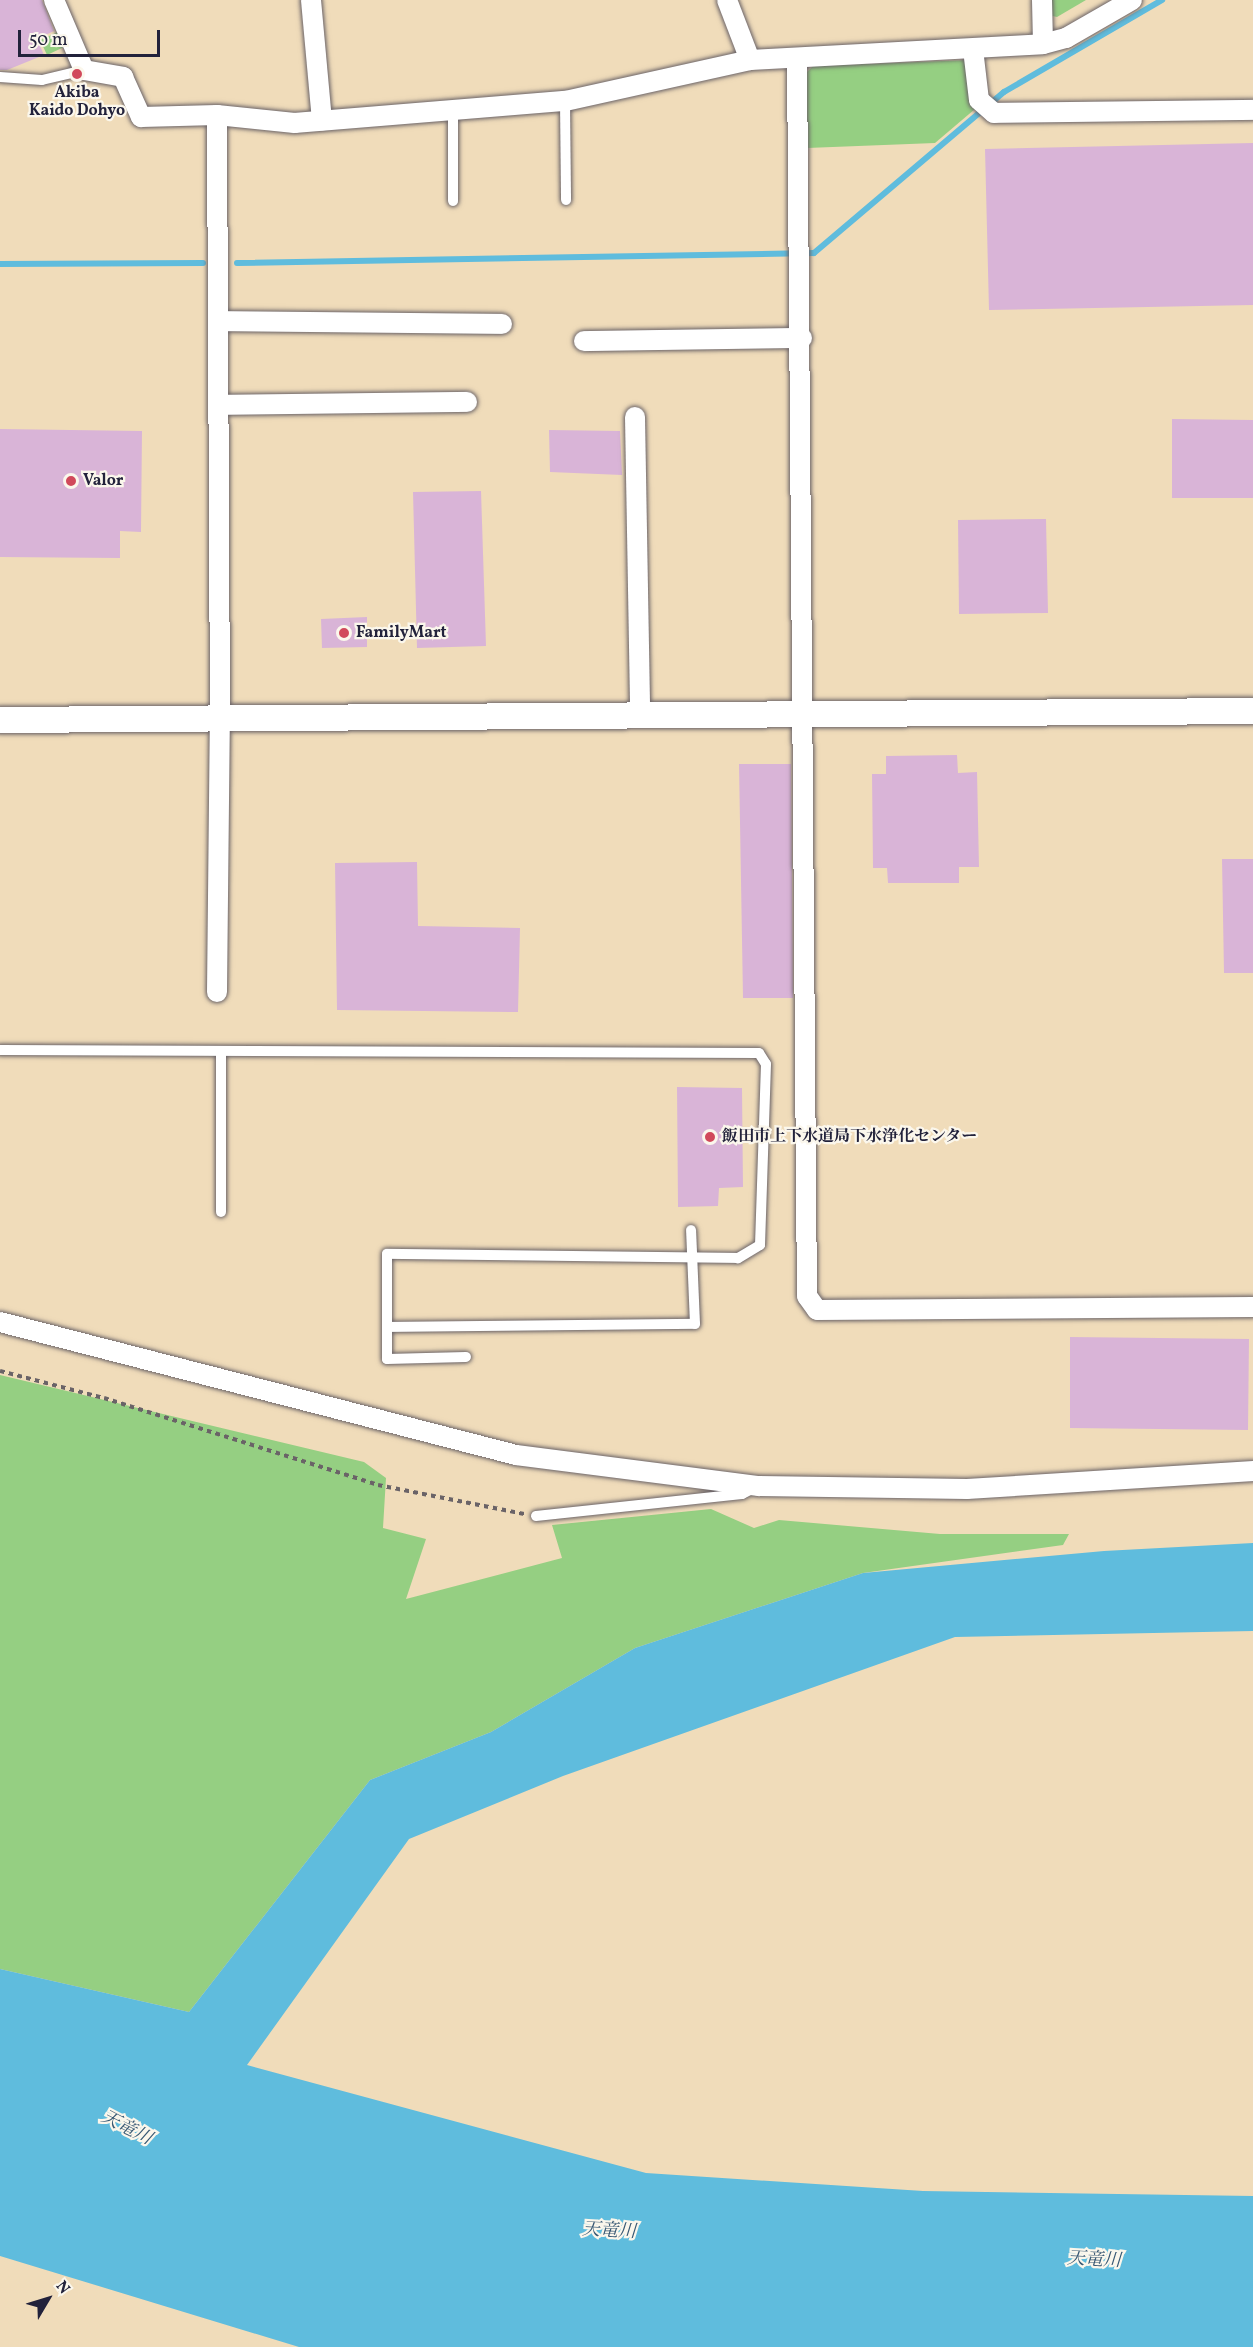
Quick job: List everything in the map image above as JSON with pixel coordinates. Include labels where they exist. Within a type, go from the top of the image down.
[{"type":"street","points":[[54,0],[84,70],[123,77],[141,117],[217,115],[295,123],[566,101],[750,60],[1043,44],[1066,38],[1132,0]]},
{"type":"street","points":[[311,0],[322,121]]},
{"type":"street","points":[[727,0],[750,60]]},
{"type":"street","points":[[1042,0],[1043,44]]},
{"type":"street","points":[[973,49],[984,106],[1253,110]]},
{"type":"street","points":[[797,58],[802,270],[802,712],[807,1296],[817,1310],[1253,1307]]},
{"type":"street","points":[[217,115],[220,718],[217,992]]},
{"type":"street","points":[[219,321],[502,324]]},
{"type":"street","points":[[584,341],[802,338]]},
{"type":"street","points":[[219,405],[467,402]]},
{"type":"street","points":[[634,417],[640,714]]},
{"type":"street","points":[[0,720],[802,712],[1253,711]]},
{"type":"street","points":[[0,1322],[516,1455],[759,1486],[967,1489],[1253,1471]]},
{"type":"lane","points":[[0,77],[42,80],[84,70]]},
{"type":"lane","points":[[566,101],[566,200]]},
{"type":"lane","points":[[453,111],[453,201]]},
{"type":"lane","points":[[0,1050],[759,1053],[766,1064],[760,1245],[738,1257],[387,1254],[387,1359],[465,1357]]},
{"type":"lane","points":[[221,1051],[221,1212]]},
{"type":"lane","points":[[387,1327],[695,1324],[691,1230]]},
{"type":"lane","points":[[536,1516],[742,1494],[759,1486]]},
{"type":"path","points":[[0,1371],[115,1402],[378,1485],[536,1516]]},
{"type":"green space","points":[[1048,0],[1086,0],[1057,17],[1048,15]]},
{"type":"green space","points":[[58,32],[64,47],[47,55],[40,40]]},
{"type":"green space","points":[[969,60],[975,109],[935,143],[807,148],[806,73],[813,66]]},
{"type":"green space","points":[[0,1375],[364,1462],[386,1478],[383,1528],[426,1539],[406,1599],[562,1558],[552,1525],[711,1509],[754,1528],[779,1520],[940,1534],[1069,1534],[1063,1545],[863,1573],[635,1648],[491,1732],[370,1780],[189,2012],[0,1969]]},
{"type":"water","name":"天竜川","points":[[1253,1543],[1253,1631],[955,1637],[563,1776],[409,1839],[247,2065],[646,2173],[923,2191],[1253,2196],[1253,2347],[299,2347],[0,2256],[0,1969],[189,2012],[370,1780],[491,1732],[635,1648],[863,1573],[1104,1551]]},
{"type":"building","points":[[0,0],[42,0],[54,31],[37,39],[44,55],[7,70],[0,70]]},
{"type":"building","points":[[1253,143],[1253,305],[989,310],[985,149]]},
{"type":"building","points":[[1172,419],[1253,420],[1253,498],[1172,498]]},
{"type":"building","name":"Valor","points":[[0,429],[142,431],[141,532],[120,531],[120,558],[0,557]]},
{"type":"building","points":[[549,430],[620,431],[622,475],[550,472]]},
{"type":"building","points":[[481,491],[486,646],[417,648],[413,492]]},
{"type":"building","points":[[1046,519],[1048,613],[959,614],[958,520]]},
{"type":"building","name":"FamilyMart","points":[[367,617],[367,647],[322,648],[321,619]]},
{"type":"building","points":[[957,755],[958,773],[977,772],[979,867],[959,867],[959,883],[888,883],[887,868],[873,868],[872,774],[886,774],[886,756]]},
{"type":"building","points":[[739,764],[791,764],[793,998],[743,998]]},
{"type":"building","points":[[1222,859],[1253,859],[1253,973],[1224,973]]},
{"type":"building","points":[[417,862],[418,926],[520,928],[518,1012],[337,1010],[335,863]]},
{"type":"building","name":"飯田市上下水道局下水浄化センター","points":[[677,1087],[742,1088],[743,1187],[719,1188],[718,1206],[678,1207]]},
{"type":"building","points":[[1070,1337],[1249,1339],[1248,1430],[1070,1428]]},
{"type":"waterway","points":[[237,263],[814,253],[1004,92],[1162,0]]},
{"type":"waterway","points":[[0,264],[203,263]]},
{"type":"place","name":"Akiba Kaido Dohyo","points":[[77,74]]},
{"type":"place","name":"Valor","points":[[71,481]]},
{"type":"place","name":"FamilyMart","points":[[344,633]]},
{"type":"place","name":"飯田市上下水道局下水浄化センター","points":[[710,1137]]}]
